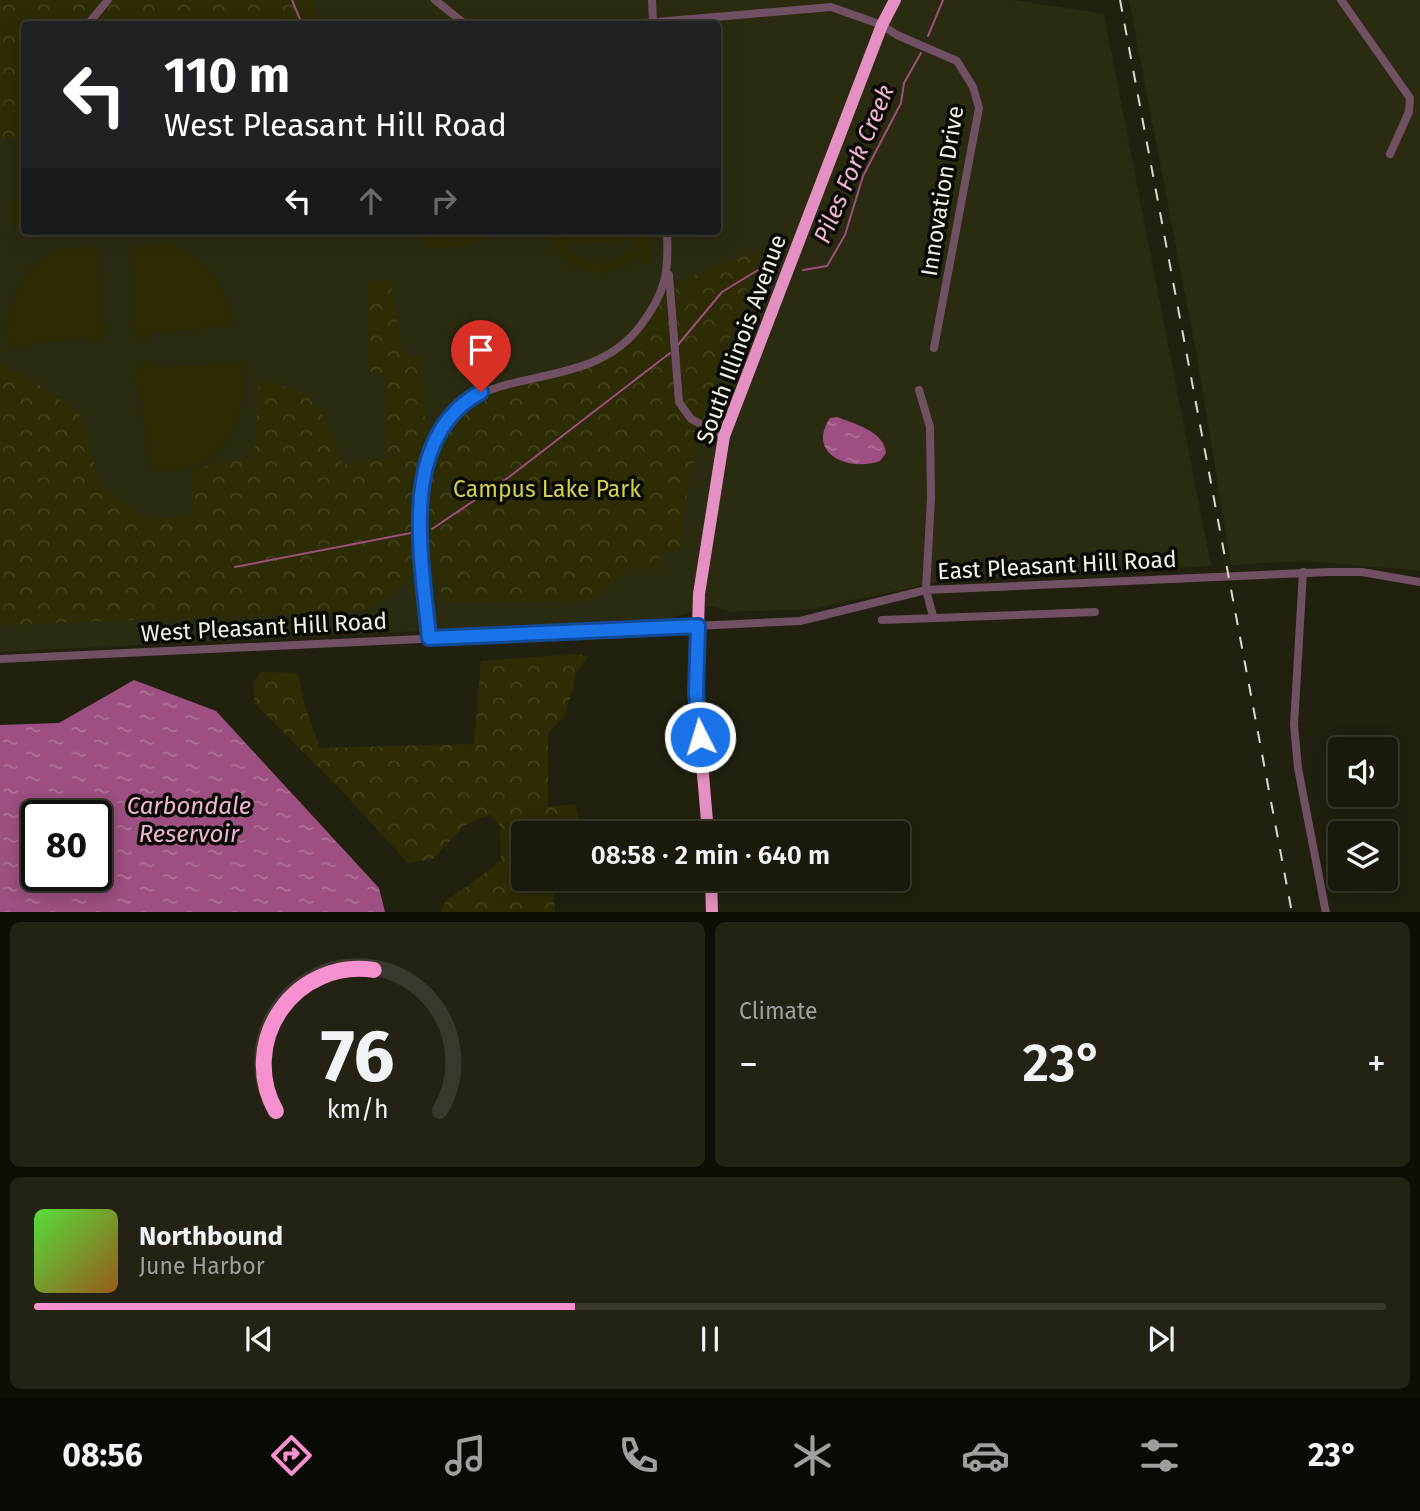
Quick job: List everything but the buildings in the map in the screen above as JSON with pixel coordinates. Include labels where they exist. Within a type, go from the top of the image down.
[{"type":"highway","name":"South Illinois Avenue","points":[[707,821],[696,692],[699,594],[724,436],[882,25],[895,0]]},
{"type":"highway","points":[[711,891],[712,912]]},
{"type":"street","points":[[90,21],[108,0]]},
{"type":"street","points":[[435,0],[461,21]]},
{"type":"street","points":[[652,0],[653,21]]},
{"type":"street","points":[[1341,0],[1410,98],[1409,112],[1390,154]]},
{"type":"street","name":"Innovation Drive","points":[[675,21],[831,7],[882,25],[897,35],[942,53],[957,61],[966,72],[979,108],[934,348]]},
{"type":"street","points":[[667,235],[679,402],[691,419],[724,436]]},
{"type":"street","points":[[429,638],[421,506],[426,462],[449,416],[468,399],[494,387],[553,376],[614,354],[631,339],[657,303],[668,265]]},
{"type":"street","points":[[919,390],[930,427],[931,498],[926,590],[933,616]]},
{"type":"street","points":[[1303,572],[1294,725],[1298,768],[1326,912]]},
{"type":"street","name":"East Pleasant Hill Road","points":[[698,626],[800,621],[926,590],[1303,572],[1362,572],[1420,582]]},
{"type":"street","points":[[882,620],[1095,612]]},
{"type":"street","name":"West Pleasant Hill Road","points":[[0,659],[698,626]]},
{"type":"shaded area","points":[[0,0],[1014,0],[1104,14],[1211,566],[942,581],[813,609],[731,612],[713,606],[667,619],[0,652]]},
{"type":"shaded area","points":[[1129,0],[1420,0],[1420,571],[1307,561],[1231,565],[1197,357]]},
{"type":"green space","points":[[0,0],[314,0],[318,21],[21,21],[21,137],[0,139]]},
{"type":"green space","points":[[21,201],[21,226],[12,224],[10,202]]},
{"type":"green space","points":[[423,235],[492,235],[455,247],[427,247]]},
{"type":"green space","points":[[552,235],[562,235],[575,256],[600,264],[613,262],[624,256],[637,235],[649,235],[651,263],[642,263],[641,251],[630,262],[617,269],[589,271],[576,267],[565,259],[556,247]]},
{"type":"green space","points":[[565,235],[635,235],[635,240],[566,245]]},
{"type":"green space","points":[[169,243],[194,257],[213,275],[225,298],[233,325],[151,333],[146,339],[136,335],[130,324],[135,320],[131,246]]},
{"type":"green space","points":[[98,247],[100,321],[107,327],[102,338],[95,339],[92,343],[87,337],[10,347],[8,333],[12,304],[25,277],[35,265],[59,250]]},
{"type":"green space","name":"Campus Lake Park","points":[[762,251],[716,376],[690,474],[679,550],[659,553],[659,569],[629,567],[591,601],[445,603],[432,563],[366,611],[0,625],[0,364],[39,385],[80,414],[100,485],[145,519],[193,516],[191,469],[254,457],[259,380],[295,391],[317,406],[330,430],[343,465],[387,459],[385,376],[367,371],[367,281],[391,281],[402,352],[420,358],[427,436],[435,439],[468,399],[553,376],[631,339],[670,287],[722,263]]},
{"type":"green space","points":[[152,361],[156,367],[241,363],[244,384],[235,425],[224,443],[210,457],[192,467],[172,471],[150,468],[139,386],[134,382],[137,370]]},
{"type":"green space","points":[[576,654],[589,656],[575,674],[574,688],[563,718],[548,733],[548,807],[575,804],[578,821],[511,821],[511,891],[554,891],[555,912],[441,912],[445,902],[501,861],[500,826],[490,814],[464,826],[433,859],[408,863],[339,788],[255,704],[253,683],[261,672],[298,673],[304,703],[320,748],[474,744],[481,661]]},
{"type":"water","points":[[837,417],[868,429],[880,439],[886,453],[880,461],[868,464],[844,462],[827,450],[823,441],[824,431],[830,418]]},
{"type":"water","name":"Carbondale Reservoir","points":[[134,680],[216,711],[379,888],[385,912],[0,912],[0,725],[59,723]]},
{"type":"waterway","points":[[292,0],[301,21]]},
{"type":"waterway","name":"Piles Fork Creek","points":[[928,36],[943,0]]},
{"type":"waterway","name":"Piles Fork Creek","points":[[803,270],[827,266],[845,235],[863,176],[901,103],[904,83],[921,53]]},
{"type":"waterway","name":"Piles Fork Creek","points":[[677,346],[722,292],[758,270]]},
{"type":"waterway","name":"Piles Fork Creek","points":[[432,529],[509,477],[670,353]]},
{"type":"waterway","name":"Piles Fork Creek","points":[[235,567],[411,533]]},
{"type":"railway","points":[[1120,0],[1292,912]]},
{"type":"route","points":[[481,392],[457,407],[449,416],[435,439],[426,462],[421,518],[429,638],[698,626],[696,692],[700,737]]}]
